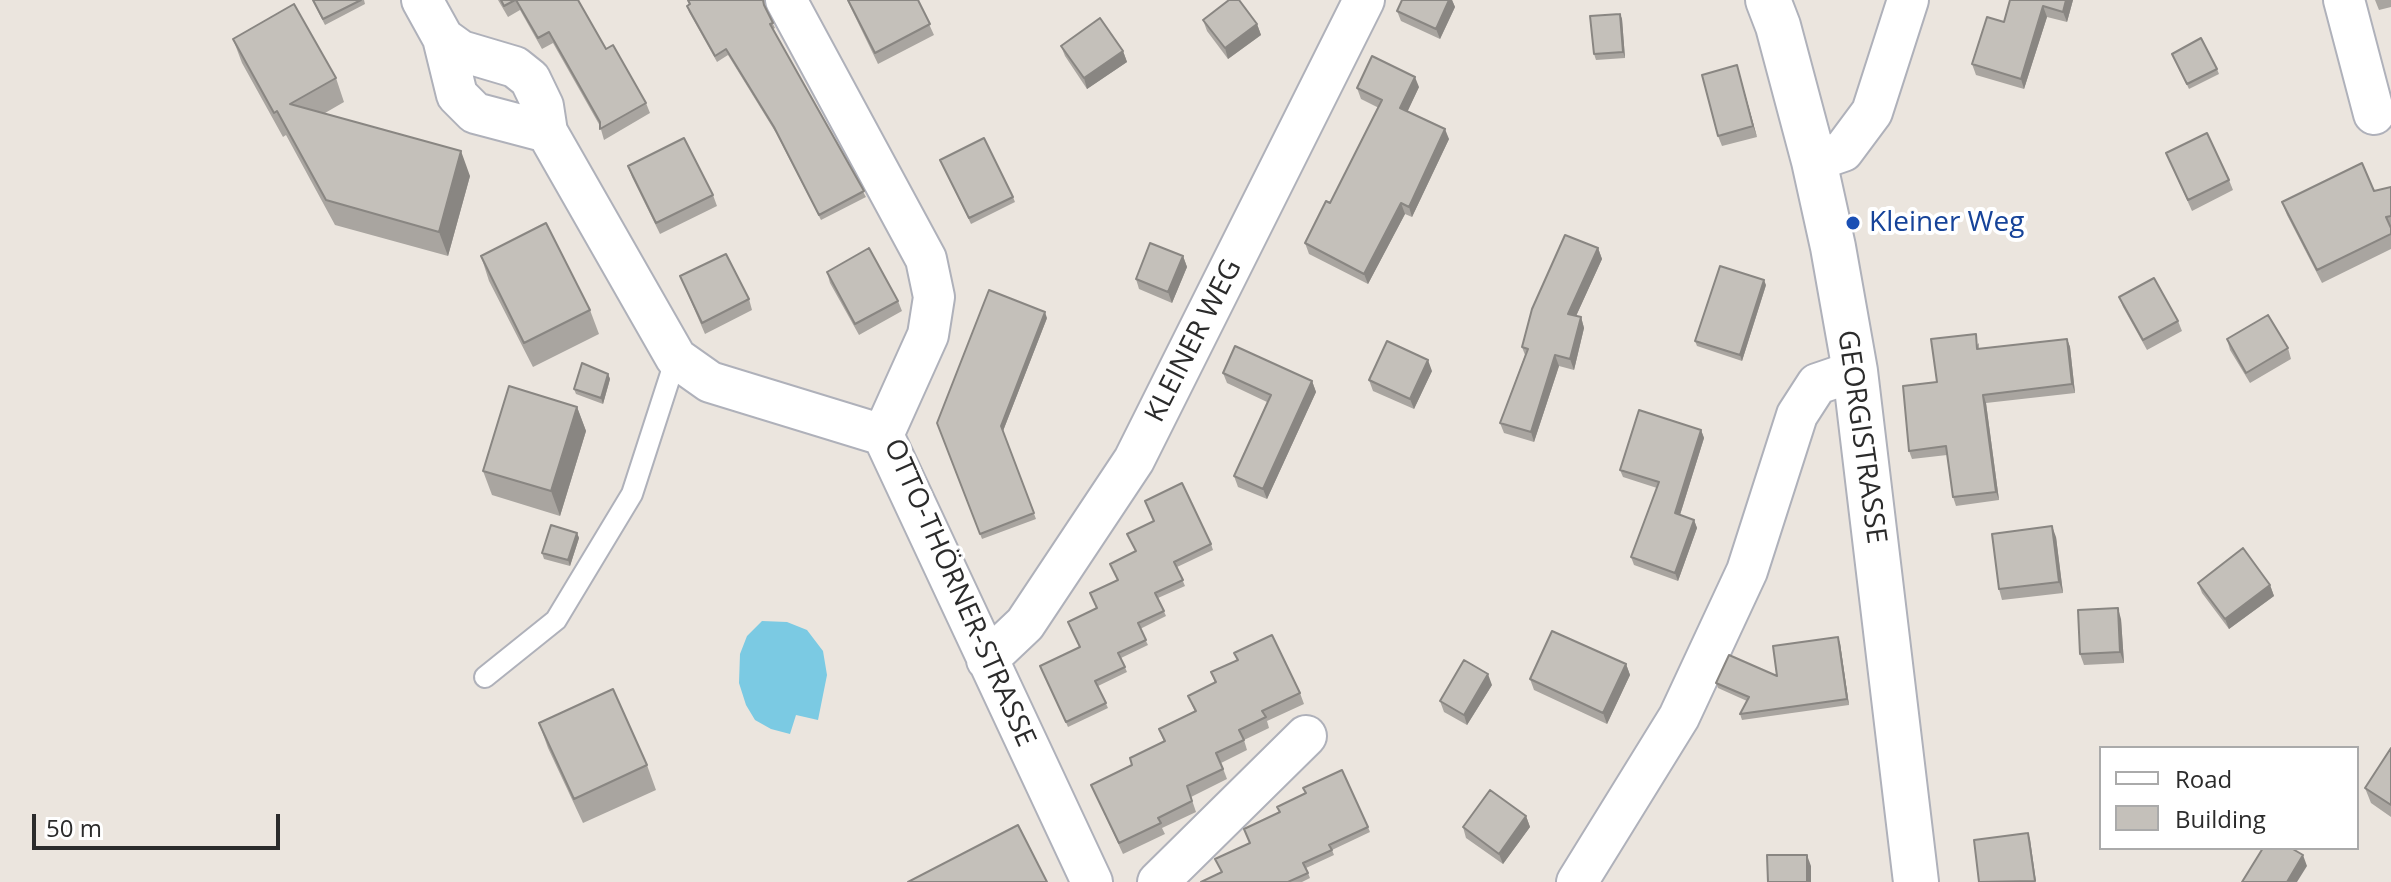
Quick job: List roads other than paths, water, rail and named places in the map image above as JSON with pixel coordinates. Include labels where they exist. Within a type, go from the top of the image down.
[{"type":"street","points":[[422,0],[443,38],[457,95],[475,113],[547,132]]},
{"type":"street","name":"OTTO-THÖRNER-STRASSE","points":[[786,0],[926,259],[934,297],[928,335],[883,435],[1092,882]]},
{"type":"street","name":"KLEINER WEG","points":[[987,660],[1025,624],[1134,460],[1364,0]]},
{"type":"street","name":"GEORGISTRASSE","points":[[1768,0],[1814,161],[1855,371],[1916,882]]},
{"type":"street","points":[[1814,161],[1843,151],[1872,112],[1908,0]]},
{"type":"street","points":[[2344,0],[2374,114]]},
{"type":"street","points":[[443,38],[461,51],[515,67],[530,79],[543,106],[547,132],[676,358],[710,382],[883,435]]},
{"type":"street","points":[[1577,882],[1679,717],[1747,571],[1797,415],[1817,384],[1855,371]]},
{"type":"street","points":[[1158,882],[1306,736]]},
{"type":"lane","points":[[485,677],[556,620],[632,494],[676,358]]},
{"type":"water","points":[[762,621],[787,622],[807,630],[823,651],[827,675],[818,720],[796,715],[790,734],[771,729],[755,720],[739,683],[740,654],[747,636]]},
{"type":"place","name":"Kleiner Weg","points":[[1853,223]]}]
